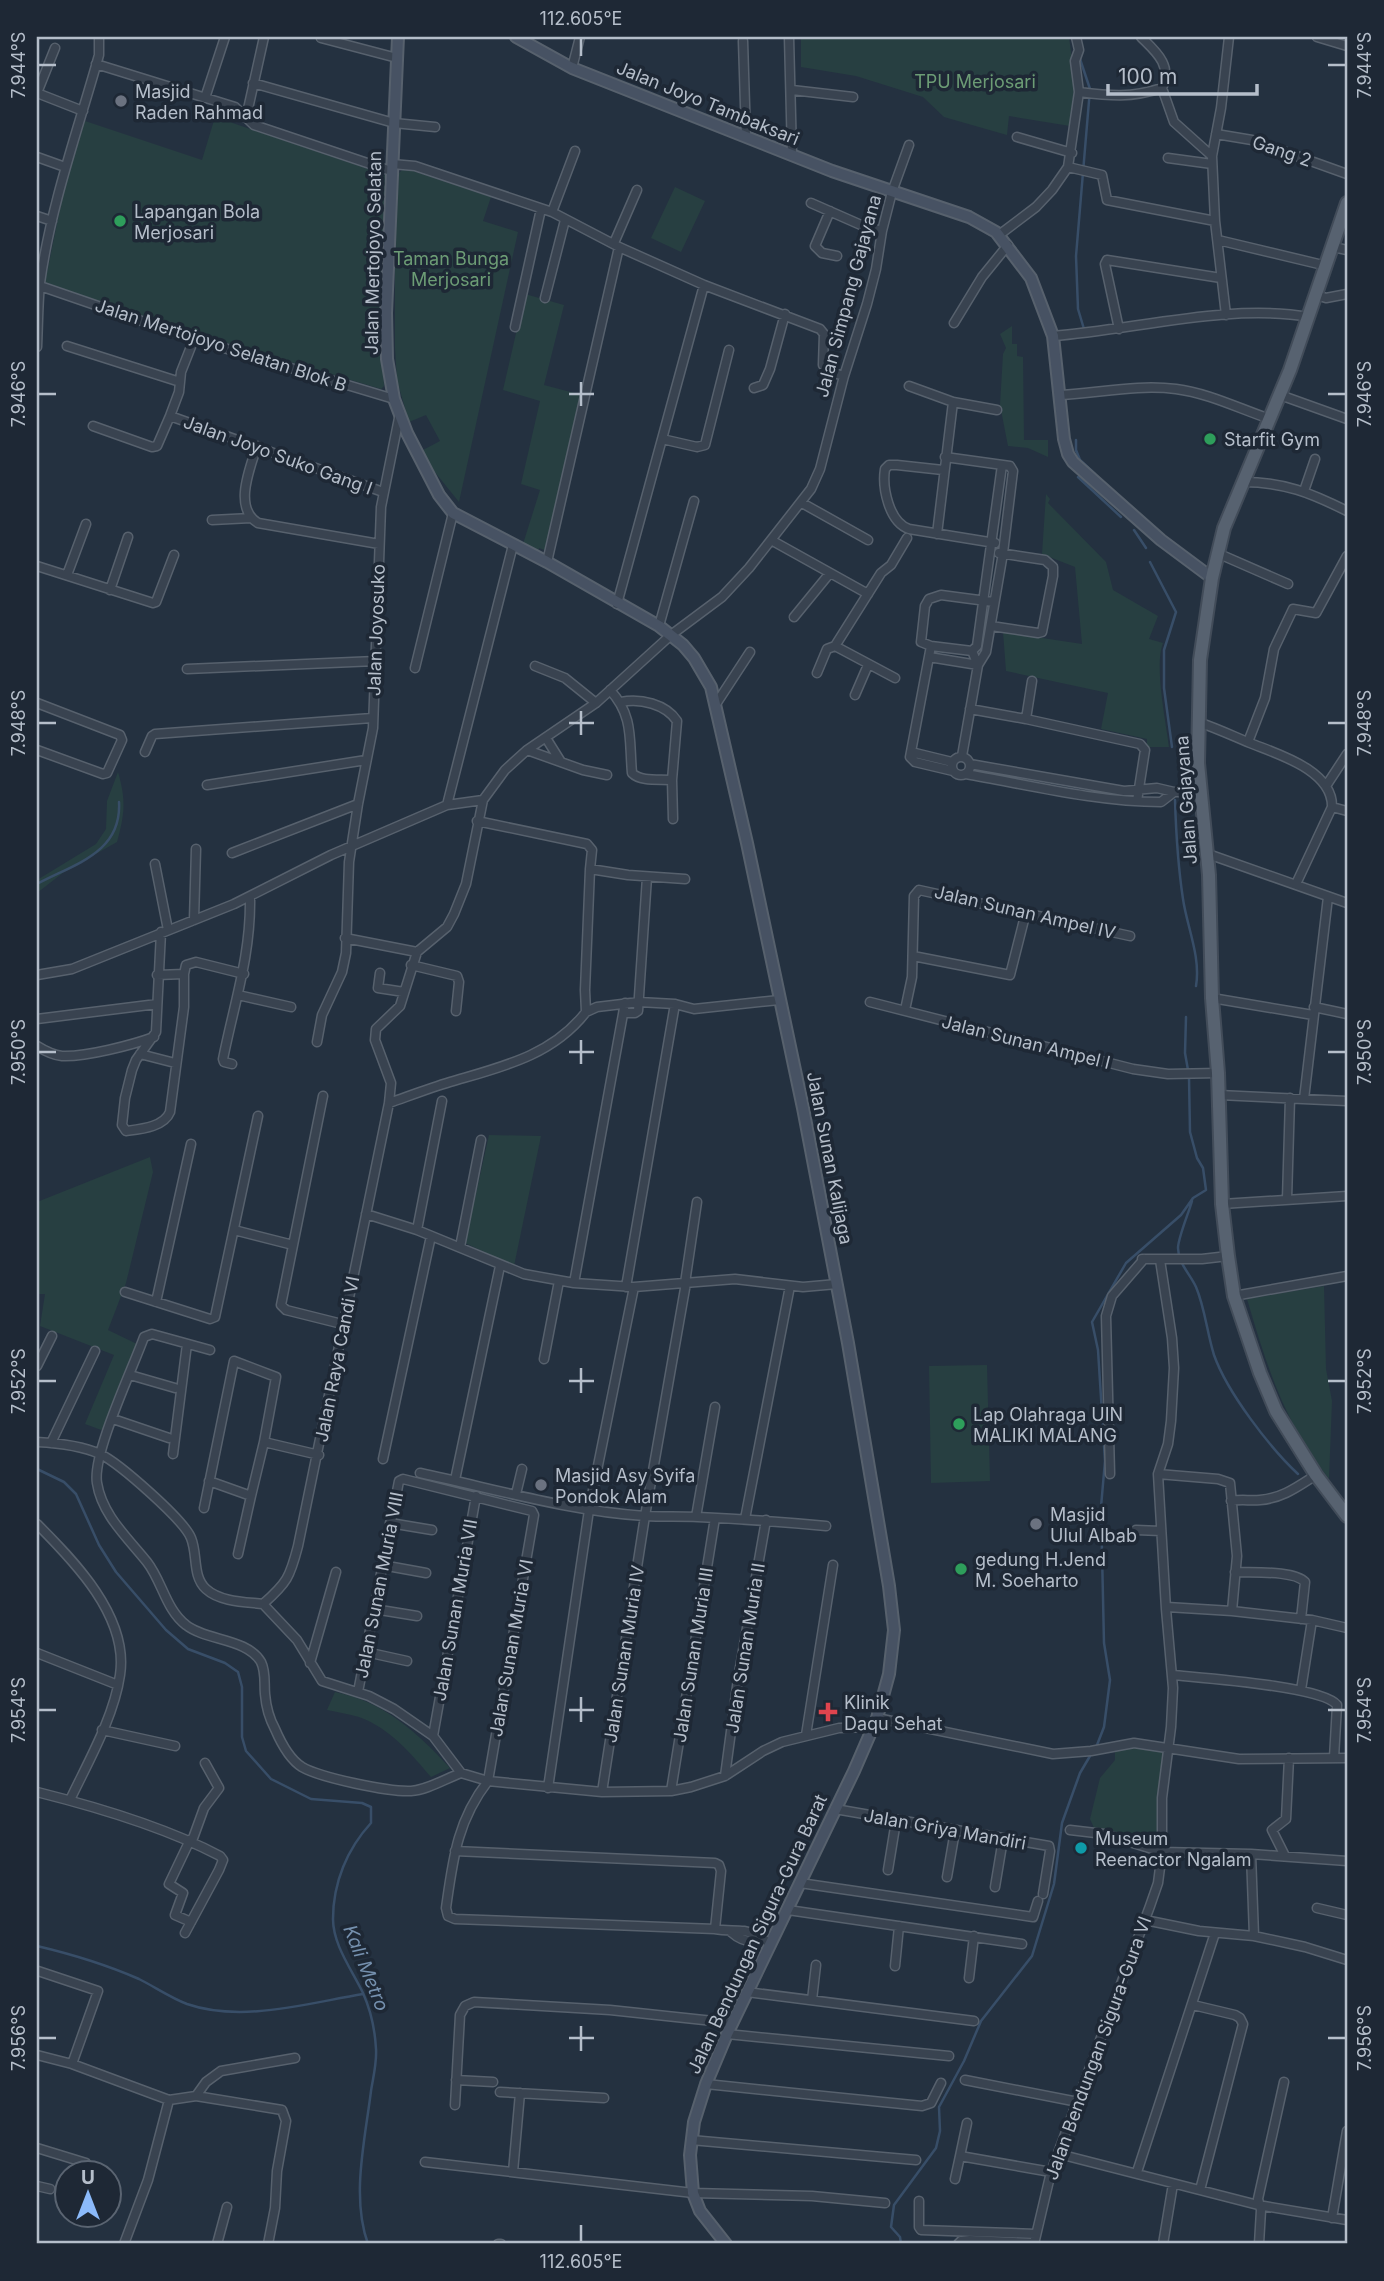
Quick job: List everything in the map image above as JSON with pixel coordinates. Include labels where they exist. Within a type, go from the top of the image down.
[{"type":"main road","name":"Jalan Mertojoyo Selatan","points":[[398,37],[386,343],[394,399],[400,413],[439,495],[453,513],[547,562],[659,626]]},
{"type":"main road","name":"Jalan Joyo Tambaksari","points":[[516,37],[572,68],[873,187],[892,192]]},
{"type":"main road","name":"Jalan Simpang Gajayana","points":[[892,192],[969,217],[990,228],[1008,245],[1031,278],[1053,336],[1065,447],[1073,462],[1161,540],[1212,578]]},
{"type":"main road","name":"Jalan Gajayana","points":[[1347,203],[1345,220],[1309,317],[1217,553],[1200,660],[1198,722],[1212,926],[1212,998],[1218,1073],[1222,1204],[1234,1296],[1276,1411],[1312,1477],[1347,1516]]},
{"type":"main road","name":"Jalan Sunan Kalijaga","points":[[659,626],[683,645],[702,670],[716,704],[837,1284],[893,1613],[889,1675],[874,1723]]},
{"type":"main road","name":"Jalan Bendungan Sigura-Gura Barat","points":[[726,2244],[701,2211],[693,2193],[691,2140],[706,2084],[767,1941],[788,1910],[874,1723]]},
{"type":"street","points":[[37,346],[37,308],[44,287],[40,261],[96,64],[99,37]]},
{"type":"street","points":[[205,97],[225,37]]},
{"type":"street","points":[[246,118],[264,37]]},
{"type":"street","points":[[572,68],[580,37]]},
{"type":"street","points":[[789,37],[792,155]]},
{"type":"street","points":[[999,235],[1036,206],[1068,167],[1082,93],[1076,37]]},
{"type":"street","points":[[1082,93],[1123,97],[1139,96],[1162,88],[1166,81],[1161,56],[1141,37]]},
{"type":"street","points":[[1226,315],[1215,220],[1212,160],[1229,37]]},
{"type":"street","points":[[1317,37],[1347,46]]},
{"type":"street","points":[[321,38],[397,58]]},
{"type":"street","points":[[743,41],[746,137]]},
{"type":"street","points":[[55,48],[37,93],[83,111]]},
{"type":"street","points":[[96,64],[235,107],[254,125],[392,168],[415,166],[552,212],[704,285],[785,314],[823,331],[823,365],[830,372],[844,376]]},
{"type":"street","points":[[253,83],[394,123],[435,127]]},
{"type":"street","points":[[1162,88],[1174,122],[1212,160]]},
{"type":"street","points":[[792,90],[853,97]]},
{"type":"street","name":"Gang 2","points":[[1216,134],[1252,140],[1347,174]]},
{"type":"street","points":[[1017,137],[1072,153]]},
{"type":"street","points":[[892,192],[909,145]]},
{"type":"street","points":[[552,212],[575,151]]},
{"type":"street","points":[[37,157],[65,167]]},
{"type":"street","points":[[1168,158],[1212,160]]},
{"type":"street","points":[[1068,167],[1100,173],[1104,178],[1107,200],[1215,220]]},
{"type":"street","points":[[547,562],[617,245],[638,190]]},
{"type":"street","name":"Jalan Simpang Gajayana","points":[[483,800],[505,770],[527,751],[596,703],[671,635],[722,597],[802,503],[820,470],[844,376],[873,284],[892,192]]},
{"type":"street","points":[[811,203],[861,225],[882,231]]},
{"type":"street","points":[[515,327],[541,209]]},
{"type":"street","points":[[830,211],[815,247],[822,253],[837,256]]},
{"type":"street","points":[[37,216],[52,221]]},
{"type":"street","points":[[545,298],[565,220]]},
{"type":"street","points":[[1218,240],[1327,266]]},
{"type":"street","points":[[954,323],[982,277],[1008,245]]},
{"type":"street","points":[[1333,247],[1347,250]]},
{"type":"street","points":[[1119,328],[1105,264],[1107,260],[1221,278]]},
{"type":"street","points":[[617,604],[704,285]]},
{"type":"street","name":"Jalan Mertojoyo Selatan Blok B","points":[[44,287],[194,339],[394,399]]},
{"type":"street","points":[[1316,295],[1325,298],[1347,294]]},
{"type":"street","points":[[1053,336],[1226,315],[1269,313],[1309,317]]},
{"type":"street","points":[[754,388],[763,385],[771,369],[785,314]]},
{"type":"street","name":"Jalan Joyo Suko Gang I","points":[[194,339],[170,416],[383,492]]},
{"type":"street","points":[[67,346],[180,382]]},
{"type":"street","points":[[662,439],[697,447],[705,445],[729,350]]},
{"type":"street","points":[[909,386],[953,402],[997,410]]},
{"type":"street","points":[[1061,395],[1138,388],[1173,388],[1270,419]]},
{"type":"street","points":[[1280,395],[1347,419]]},
{"type":"street","points":[[937,534],[953,402]]},
{"type":"street","name":"Jalan Joyosuko","points":[[317,1042],[322,1015],[344,965],[352,846],[372,718],[383,492],[400,413]]},
{"type":"street","points":[[93,426],[152,447],[159,442],[170,416]]},
{"type":"street","points":[[257,446],[246,485],[245,505],[251,518],[258,523],[379,544]]},
{"type":"street","points":[[945,457],[1010,466],[1013,471],[991,626],[986,652],[978,665],[962,756]]},
{"type":"street","points":[[1304,491],[1315,459]]},
{"type":"street","points":[[943,470],[889,465],[885,469],[891,512],[901,526],[1045,560],[1053,567],[1042,632],[1038,634],[991,626]]},
{"type":"street","points":[[972,651],[977,646],[1002,465]]},
{"type":"street","points":[[1243,482],[1264,482],[1304,491],[1347,511]]},
{"type":"street","points":[[659,626],[694,501]]},
{"type":"street","points":[[802,503],[868,540]]},
{"type":"street","points":[[415,668],[453,513]]},
{"type":"street","points":[[212,520],[251,518]]},
{"type":"street","points":[[68,575],[86,524]]},
{"type":"street","points":[[110,590],[128,537]]},
{"type":"street","points":[[817,673],[827,649],[835,646],[908,538]]},
{"type":"street","points":[[771,540],[868,594]]},
{"type":"street","points":[[447,805],[513,545]]},
{"type":"street","points":[[1217,553],[1288,584]]},
{"type":"street","points":[[37,566],[155,603],[174,555]]},
{"type":"street","points":[[1248,742],[1265,698],[1274,649],[1293,609],[1316,613],[1347,556]]},
{"type":"street","points":[[794,617],[830,573]]},
{"type":"street","points":[[972,651],[924,645],[921,638],[925,606],[929,599],[941,595],[994,602]]},
{"type":"street","points":[[981,612],[992,614]]},
{"type":"street","points":[[835,646],[895,678]]},
{"type":"street","points":[[931,646],[911,752],[912,761],[953,767],[962,775],[1124,791],[1157,788],[1174,792],[1201,792]]},
{"type":"street","points":[[972,651],[978,665]]},
{"type":"street","points":[[716,704],[750,652]]},
{"type":"street","points":[[929,657],[978,665]]},
{"type":"street","points":[[187,669],[376,661]]},
{"type":"street","points":[[855,695],[868,665]]},
{"type":"street","points":[[535,666],[565,678],[596,703]]},
{"type":"street","points":[[1026,719],[1032,681]]},
{"type":"street","points":[[610,690],[621,702],[629,722],[634,776],[642,779],[672,780]]},
{"type":"street","points":[[621,702],[639,701],[663,708],[675,717],[678,727],[672,780],[673,819]]},
{"type":"street","points":[[37,703],[120,735],[122,740],[107,773],[103,774],[37,750]]},
{"type":"street","points":[[970,709],[1140,744],[1144,750],[1137,801]]},
{"type":"street","points":[[145,752],[155,734],[372,718]]},
{"type":"street","points":[[1198,722],[1293,760],[1316,775],[1326,786],[1332,798],[1332,807],[1296,884]]},
{"type":"street","points":[[546,738],[561,762]]},
{"type":"street","points":[[527,751],[607,775]]},
{"type":"street","points":[[1326,786],[1347,754]]},
{"type":"street","points":[[953,767],[956,758],[962,756],[968,759],[970,764],[966,774]]},
{"type":"street","points":[[207,785],[366,760]]},
{"type":"street","points":[[970,764],[1049,784],[1137,801],[1161,802],[1174,792]]},
{"type":"street","points":[[37,975],[72,969],[250,898],[352,846],[447,805],[483,800],[470,868],[454,914],[446,927],[417,952],[404,992],[378,988],[380,973]]},
{"type":"street","points":[[232,853],[358,804]]},
{"type":"street","points":[[1332,807],[1347,811]]},
{"type":"street","points":[[477,821],[587,844],[592,850],[586,1012]]},
{"type":"street","points":[[194,920],[196,849]]},
{"type":"street","points":[[1208,854],[1347,903]]},
{"type":"street","points":[[155,864],[164,931],[157,975],[154,1037],[132,1070],[122,1125],[126,1131],[153,1125],[167,1118],[184,1007],[186,965],[196,962],[244,974]]},
{"type":"street","points":[[590,869],[685,879]]},
{"type":"street","points":[[624,1013],[638,1011],[647,877]]},
{"type":"street","name":"Jalan Sunan Ampel IV","points":[[913,956],[914,896],[919,890],[1130,936]]},
{"type":"street","points":[[1304,1099],[1328,897]]},
{"type":"street","points":[[232,1064],[223,1062],[223,1059],[232,1013],[244,974],[250,898]]},
{"type":"street","points":[[905,1010],[913,956],[1011,974],[1026,912]]},
{"type":"street","points":[[345,938],[417,952]]},
{"type":"street","points":[[411,965],[457,976],[459,982],[456,1011]]},
{"type":"street","points":[[157,975],[184,974]]},
{"type":"street","name":"Jalan Raya Candi VI","points":[[263,1604],[281,1589],[291,1572],[319,1455],[342,1324],[389,1103],[389,1074],[374,1034],[376,1029],[396,1012],[404,992]]},
{"type":"street","points":[[238,995],[291,1007]]},
{"type":"street","points":[[1212,998],[1347,1014]]},
{"type":"street","points":[[389,1103],[525,1059],[563,1037],[586,1012],[597,1007],[639,1002],[675,1004],[694,1009],[779,1000]]},
{"type":"street","name":"Jalan Sunan Ampel I","points":[[870,1002],[1133,1069],[1168,1074],[1218,1073]]},
{"type":"street","points":[[574,1283],[625,1003]]},
{"type":"street","points":[[37,1019],[157,1004]]},
{"type":"street","points":[[548,1788],[589,1510],[631,1290],[675,1004]]},
{"type":"street","points":[[37,1047],[60,1056],[72,1055],[132,1044],[154,1037]]},
{"type":"street","points":[[141,1054],[175,1063]]},
{"type":"street","points":[[323,1096],[281,1301],[286,1310],[342,1324]]},
{"type":"street","points":[[1219,1096],[1347,1101]]},
{"type":"street","points":[[1287,1199],[1290,1098]]},
{"type":"street","points":[[417,1230],[442,1101]]},
{"type":"street","points":[[125,1292],[210,1319],[215,1318],[258,1116]]},
{"type":"street","points":[[460,1247],[481,1140]]},
{"type":"street","points":[[156,1301],[191,1144]]},
{"type":"street","points":[[1222,1204],[1347,1196]]},
{"type":"street","name":"Jalan Sunan Muria IV","points":[[602,1792],[696,1202]]},
{"type":"street","points":[[366,1214],[417,1230],[500,1266],[559,1281],[631,1290],[735,1279],[767,1281],[790,1288],[837,1284]]},
{"type":"street","points":[[234,1230],[293,1245]]},
{"type":"street","points":[[383,1459],[431,1236]]},
{"type":"street","points":[[1110,1474],[1105,1315],[1112,1296],[1143,1259],[1228,1256]]},
{"type":"street","name":"Jalan Bendungan Sigura-Gura VI","points":[[1035,2240],[1051,2172],[1145,1920],[1157,1882],[1162,1852],[1162,1798],[1171,1727],[1173,1675],[1158,1474],[1171,1421],[1174,1368],[1160,1260]]},
{"type":"street","points":[[455,1480],[500,1266]]},
{"type":"street","points":[[1234,1296],[1347,1276]]},
{"type":"street","points":[[544,1359],[559,1281]]},
{"type":"street","points":[[745,1519],[790,1288]]},
{"type":"street","points":[[210,1350],[149,1333],[144,1337],[100,1454],[97,1482],[102,1497],[126,1540],[148,1563],[179,1618],[200,1634],[245,1649],[260,1662],[265,1675],[267,1709],[281,1742],[291,1758],[302,1767],[322,1775],[401,1790],[421,1789],[461,1773]]},
{"type":"street","points":[[37,1367],[52,1336]]},
{"type":"street","points":[[173,1454],[187,1344]]},
{"type":"street","points":[[51,1443],[95,1350]]},
{"type":"street","points":[[204,1508],[234,1361],[276,1377],[238,1555]]},
{"type":"street","points":[[130,1375],[175,1388]]},
{"type":"street","points":[[696,1517],[715,1407]]},
{"type":"street","points":[[113,1419],[169,1438]]},
{"type":"street","points":[[37,1442],[100,1454],[127,1474],[186,1526],[195,1553],[198,1575],[205,1588],[224,1598],[263,1604],[297,1640],[322,1681],[358,1692],[394,1709],[433,1737],[461,1773],[488,1781],[602,1792],[671,1791],[712,1782],[773,1745],[806,1735],[874,1723],[1048,1753],[1091,1751],[1134,1743],[1239,1759],[1347,1758]]},
{"type":"street","points":[[264,1443],[319,1455]]},
{"type":"street","points":[[516,1494],[522,1469]]},
{"type":"street","points":[[420,1473],[516,1494],[542,1503],[589,1510],[645,1516],[766,1520],[826,1526]]},
{"type":"street","points":[[1158,1474],[1230,1483],[1236,1545],[1232,1611]]},
{"type":"street","points":[[1231,1500],[1261,1500],[1280,1496],[1299,1488],[1312,1477]]},
{"type":"street","name":"Jalan Sunan Muria VIII","points":[[358,1692],[390,1523],[401,1480],[475,1496]]},
{"type":"street","points":[[209,1481],[251,1496]]},
{"type":"street","name":"Jalan Sunan Muria VI","points":[[475,1496],[528,1509],[534,1515],[488,1781]]},
{"type":"street","name":"Jalan Sunan Muria VII","points":[[433,1737],[475,1496]]},
{"type":"street","name":"Jalan Sunan Muria III","points":[[671,1791],[715,1518]]},
{"type":"street","name":"Jalan Sunan Muria II","points":[[725,1776],[738,1679],[766,1520]]},
{"type":"street","points":[[390,1523],[432,1530]]},
{"type":"street","points":[[37,1524],[96,1589],[118,1643],[118,1685],[102,1730],[70,1800]]},
{"type":"street","points":[[1136,1530],[1161,1531]]},
{"type":"street","points":[[382,1565],[426,1573]]},
{"type":"street","points":[[806,1735],[833,1565]]},
{"type":"street","points":[[310,1663],[336,1572]]},
{"type":"street","points":[[1235,1572],[1302,1578],[1305,1582],[1301,1619]]},
{"type":"street","points":[[1167,1607],[1312,1620],[1347,1628]]},
{"type":"street","points":[[374,1609],[416,1616]]},
{"type":"street","points":[[1301,1690],[1312,1620]]},
{"type":"street","points":[[366,1652],[407,1661]]},
{"type":"street","points":[[37,1653],[118,1685]]},
{"type":"street","points":[[1173,1675],[1301,1690],[1336,1702],[1334,1758]]},
{"type":"street","points":[[102,1730],[175,1746]]},
{"type":"street","points":[[1284,1856],[1272,1830],[1286,1819],[1289,1758]]},
{"type":"street","points":[[191,1922],[175,1915],[183,1893],[169,1883],[191,1841],[204,1808],[219,1788],[205,1763]]},
{"type":"street","points":[[488,1781],[465,1816],[454,1851],[446,1908],[451,1918],[715,1928],[731,1932],[742,1931],[767,1941]]},
{"type":"street","points":[[37,1793],[70,1800],[191,1841],[220,1856],[223,1860],[185,1933]]},
{"type":"street","name":"Jalan Griya Mandiri","points":[[800,1884],[1033,1917],[1040,1898],[1050,1848],[835,1810]]},
{"type":"street","points":[[888,1870],[895,1821]]},
{"type":"street","points":[[1070,1830],[1104,1834],[1162,1852],[1251,1854],[1347,1861]]},
{"type":"street","points":[[947,1877],[955,1831]]},
{"type":"street","points":[[995,1887],[1003,1839]]},
{"type":"street","points":[[454,1851],[715,1863],[721,1871],[715,1928]]},
{"type":"street","points":[[1251,1854],[1254,1936]]},
{"type":"street","points":[[1317,1908],[1347,1915]]},
{"type":"street","points":[[788,1910],[1022,1944]]},
{"type":"street","points":[[1145,1920],[1215,1933],[1254,1936],[1347,1960]]},
{"type":"street","points":[[895,1966],[899,1926]]},
{"type":"street","points":[[1137,2172],[1215,1933]]},
{"type":"street","points":[[969,1978],[974,1936]]},
{"type":"street","points":[[812,2000],[816,1965]]},
{"type":"street","points":[[38,1971],[98,1991],[72,2064]]},
{"type":"street","points":[[747,1992],[974,2021]]},
{"type":"street","points":[[455,2105],[460,2015],[465,2006],[474,2002],[610,2010],[732,2023]]},
{"type":"street","points":[[1193,2005],[1235,2015],[1243,2024],[1200,2190]]},
{"type":"street","points":[[727,2034],[949,2056]]},
{"type":"street","points":[[37,2055],[72,2064],[169,2100],[196,2096],[282,2110],[286,2121],[268,2244]]},
{"type":"street","points":[[196,2096],[205,2082],[221,2071],[295,2059]]},
{"type":"street","points":[[456,2080],[493,2082]]},
{"type":"street","points":[[965,2080],[1078,2102]]},
{"type":"street","points":[[1259,2244],[1261,2210],[1258,2205],[1284,2082]]},
{"type":"street","points":[[706,2084],[922,2106],[931,2103],[942,2083]]},
{"type":"street","points":[[500,2092],[604,2098]]},
{"type":"street","points":[[513,2172],[520,2093]]},
{"type":"street","points":[[127,2243],[164,2127],[169,2100]]},
{"type":"street","points":[[955,2179],[967,2123]]},
{"type":"street","points":[[1332,2218],[1347,2131]]},
{"type":"street","points":[[691,2140],[916,2160]]},
{"type":"street","points":[[37,2148],[70,2158]]},
{"type":"street","points":[[1059,2154],[1258,2205],[1347,2220]]},
{"type":"street","points":[[960,2156],[1051,2172]]},
{"type":"street","points":[[425,2162],[693,2193],[812,2196],[885,2203]]},
{"type":"street","points":[[1163,2244],[1173,2184]]},
{"type":"street","points":[[37,2186],[50,2189]]},
{"type":"street","points":[[919,2200],[921,2230],[1035,2240]]},
{"type":"street","points":[[217,2244],[227,2207]]},
{"type":"street","points":[[958,2244],[970,2240],[1035,2240]]},
{"type":"green space","name":"TPU Merjosari","points":[[801,37],[1069,37],[1075,81],[1070,126],[1009,116],[1007,135],[944,117],[923,97],[856,76],[801,67]]},
{"type":"green space","points":[[215,117],[386,175],[381,316],[384,386],[381,389],[146,319],[45,282],[66,180],[85,121],[202,160]]},
{"type":"green space","name":"Taman Bunga Merjosari","points":[[402,170],[413,171],[491,197],[483,221],[518,232],[459,502],[434,471],[423,450],[440,441],[426,415],[409,422],[397,380],[395,250],[399,173]]},
{"type":"green space","points":[[675,187],[705,201],[681,252],[651,238]]},
{"type":"green space","points":[[525,294],[564,305],[544,385],[582,395],[547,551],[539,548],[538,552],[523,544],[540,490],[521,484],[540,401],[503,390]]},
{"type":"green space","points":[[1012,326],[1012,344],[1017,344],[1017,356],[1023,357],[1024,440],[1048,440],[1048,457],[1028,448],[1008,446],[1000,405],[1003,354],[1006,348],[1000,334]]},
{"type":"green space","points":[[1046,494],[1050,499],[1048,503],[1106,562],[1113,590],[1158,616],[1149,639],[1163,643],[1160,679],[1169,747],[1147,747],[1147,739],[1101,729],[1108,693],[1006,671],[1003,632],[1082,644],[1075,567],[1042,554]]},
{"type":"green space","points":[[118,772],[124,807],[117,842],[64,872],[37,893],[37,880],[96,844],[106,829],[107,801]]},
{"type":"green space","points":[[489,1135],[541,1136],[514,1266],[465,1243]]},
{"type":"green space","points":[[150,1157],[153,1172],[126,1283],[108,1330],[137,1344],[104,1431],[85,1424],[114,1355],[40,1326],[45,1294],[37,1294],[37,1202]]},
{"type":"green space","points":[[1324,1286],[1326,1369],[1332,1401],[1329,1479],[1313,1458],[1289,1415],[1270,1371],[1247,1299]]},
{"type":"green space","name":"Lap Olahraga UIN MALIKI MALANG","points":[[987,1365],[990,1481],[931,1483],[929,1366]]},
{"type":"green space","points":[[335,1692],[369,1703],[398,1720],[450,1768],[431,1777],[399,1742],[381,1728],[359,1717],[327,1710]]},
{"type":"green space","points":[[1131,1745],[1164,1751],[1157,1847],[1095,1830],[1090,1819],[1100,1778],[1115,1760],[1115,1750]]},
{"type":"waterway","points":[[1072,37],[1076,50]]},
{"type":"waterway","points":[[1079,56],[1090,89],[1076,256],[1078,309],[1084,329]]},
{"type":"waterway","points":[[1076,440],[1076,451]]},
{"type":"waterway","points":[[1076,450],[1080,460],[1095,474]]},
{"type":"waterway","points":[[1078,477],[1121,517]]},
{"type":"waterway","points":[[1134,530],[1146,548]]},
{"type":"waterway","points":[[1150,562],[1176,612],[1164,650],[1164,688],[1172,747]]},
{"type":"waterway","points":[[1175,800],[1180,874],[1197,964],[1196,986]]},
{"type":"waterway","points":[[37,884],[80,863],[104,845],[113,834],[118,819],[119,802]]},
{"type":"waterway","points":[[1186,1017],[1185,1053],[1188,1070]]},
{"type":"waterway","points":[[1097,1745],[1104,1727],[1110,1680],[1104,1643],[1101,1507],[1105,1461],[1098,1350],[1092,1322],[1126,1263],[1181,1215],[1193,1198],[1206,1190],[1203,1168],[1197,1158],[1190,1132],[1189,1077]]},
{"type":"waterway","points":[[1192,1201],[1178,1248],[1182,1264],[1199,1295],[1214,1355],[1220,1370],[1250,1419],[1298,1474]]},
{"type":"waterway","name":"Kali Metro","points":[[37,1469],[64,1482],[76,1494],[99,1545],[116,1572],[166,1630],[188,1649],[225,1663],[238,1672],[242,1687],[242,1737],[246,1751],[271,1779],[311,1799],[362,1803],[371,1807],[371,1823],[362,1833],[343,1867],[336,1892],[333,1919],[336,1938],[368,2007],[375,2042],[375,2065],[360,2188],[360,2207],[368,2244]]},
{"type":"waterway","points":[[901,2244],[900,2237],[891,2227],[894,2205],[936,2148],[940,2131],[939,2107],[964,2061],[981,2021],[1032,1956],[1054,1884],[1062,1823],[1080,1773],[1090,1756]]},
{"type":"waterway","points":[[37,1946],[114,1969],[181,2002],[208,2009],[230,2012],[275,2010],[363,1994]]},
{"type":"place","name":"Masjid Raden Rahmad","points":[[121,101]]},
{"type":"place","name":"Lapangan Bola Merjosari","points":[[120,221]]},
{"type":"place","name":"Starfit Gym","points":[[1210,439]]},
{"type":"place","name":"Lap Olahraga UIN MALIKI MALANG","points":[[959,1424]]},
{"type":"place","name":"Masjid Asy Syifa Pondok Alam","points":[[541,1485]]},
{"type":"place","name":"Masjid Ulul Albab","points":[[1036,1524]]},
{"type":"place","name":"gedung H.Jend M. Soeharto","points":[[961,1569]]},
{"type":"place","name":"Klinik Daqu Sehat","points":[[828,1712]]},
{"type":"place","name":"Museum Reenactor Ngalam","points":[[1081,1848]]}]
